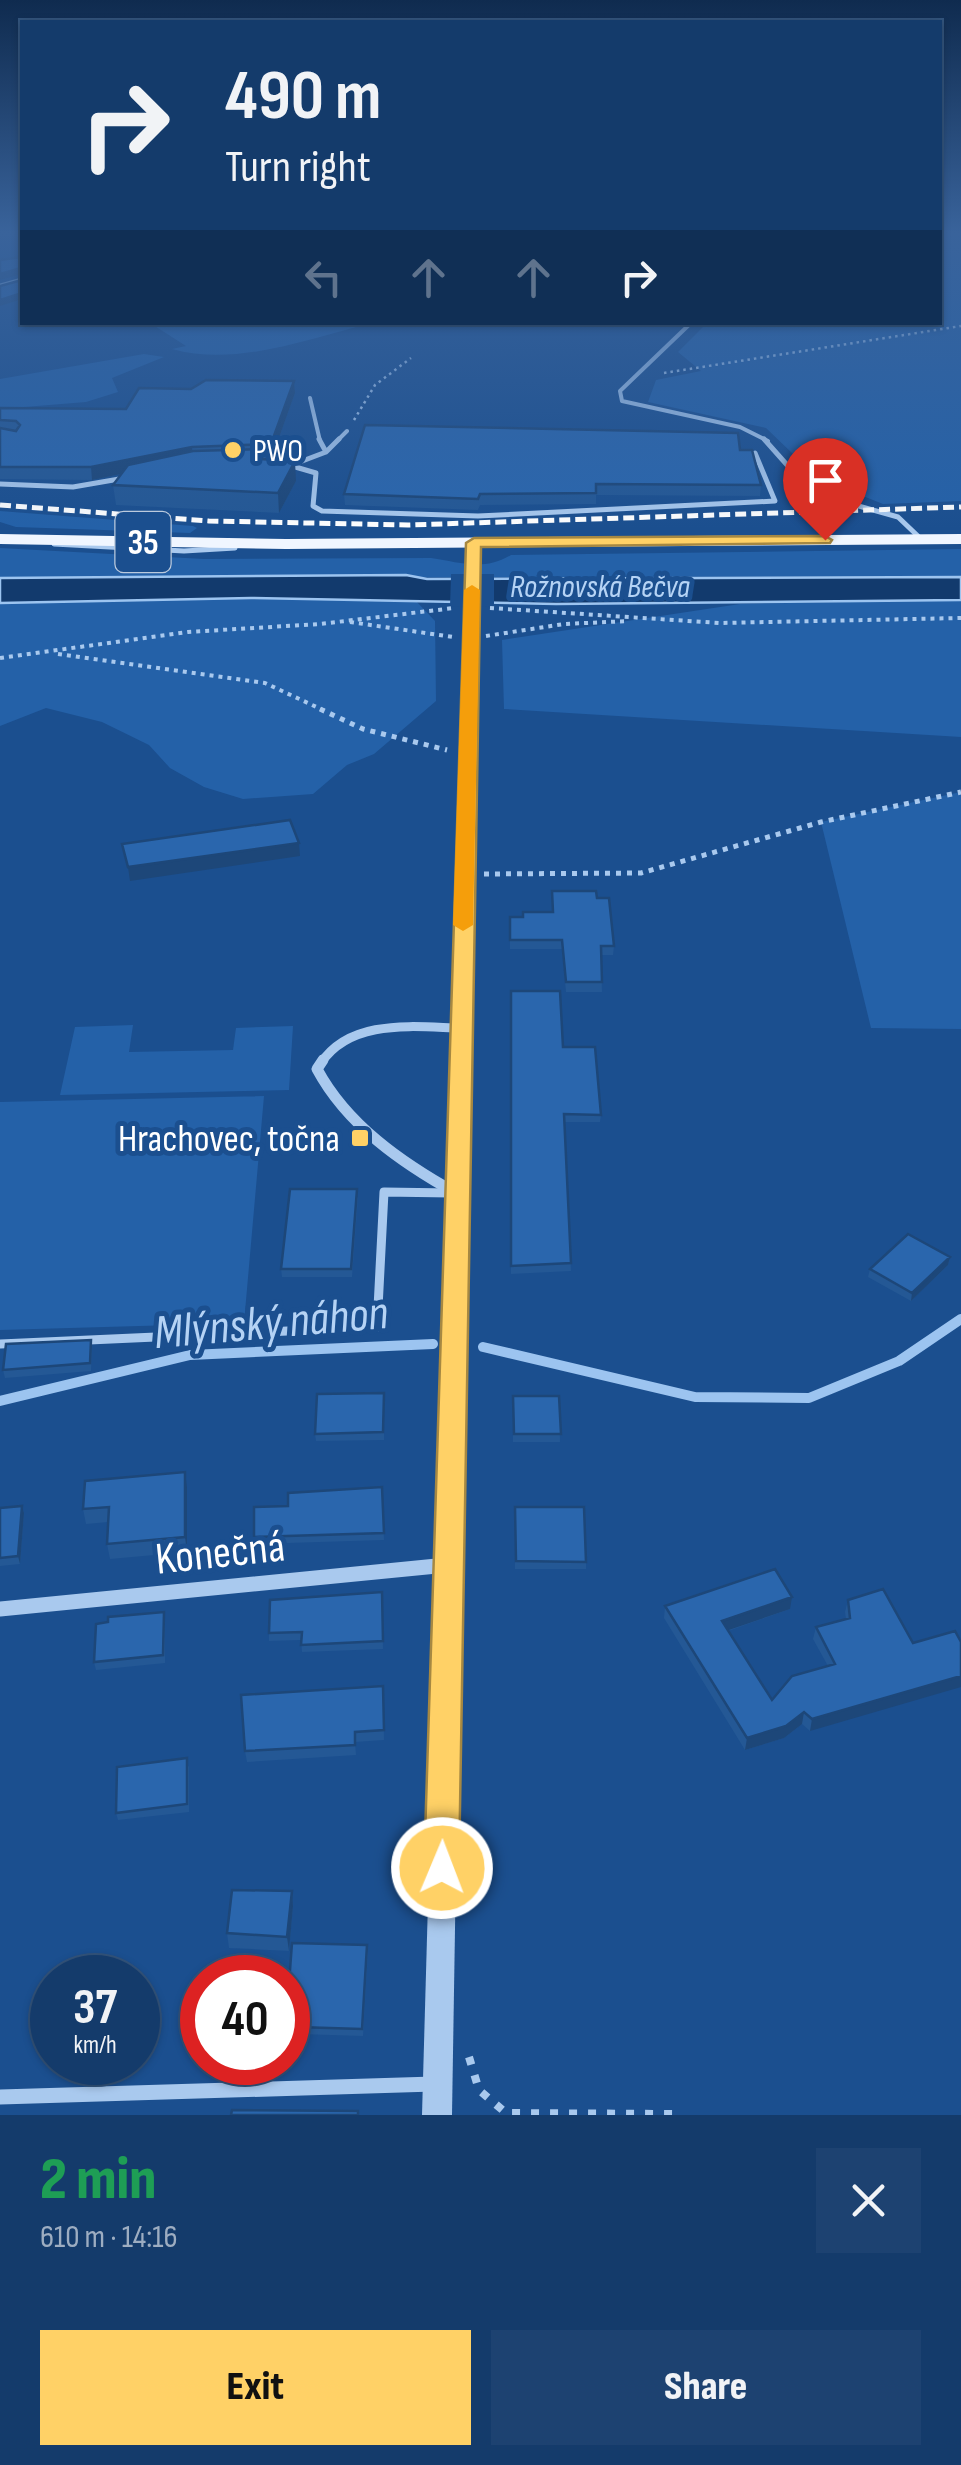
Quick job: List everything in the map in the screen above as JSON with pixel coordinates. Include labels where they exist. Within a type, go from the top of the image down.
[{"type":"main road","name":"35","points":[[0,539],[286,544],[961,539]]},
{"type":"street","points":[[438,2115],[467,751],[465,633],[474,543]]},
{"type":"street","points":[[456,1193],[425,1176],[339,1104],[317,1069],[325,1052],[360,1033],[460,1028]]},
{"type":"street","name":"Konečná","points":[[0,1609],[448,1565]]},
{"type":"street","points":[[0,2097],[438,2084]]},
{"type":"lane","points":[[682,332],[631,379],[619,396],[629,405],[752,427],[795,468],[812,493],[887,509],[909,523],[921,539]]},
{"type":"lane","points":[[310,398],[315,430],[326,452]]},
{"type":"lane","points":[[285,464],[326,452],[347,431]]},
{"type":"lane","points":[[266,464],[306,467],[316,473],[313,506],[322,511],[478,516],[775,501],[755,453]]},
{"type":"lane","points":[[0,484],[73,487],[133,476]]},
{"type":"lane","points":[[0,1344],[378,1328],[384,1192],[456,1193]]},
{"type":"path","points":[[631,379],[926,332]]},
{"type":"path","points":[[347,431],[375,385],[410,358]]},
{"type":"path","points":[[0,658],[188,632],[466,608]]},
{"type":"path","points":[[484,608],[657,620]]},
{"type":"path","points":[[342,621],[465,633],[657,620],[961,618]]},
{"type":"path","points":[[40,654],[264,683],[386,737],[467,751]]},
{"type":"path","points":[[483,874],[641,873],[821,822],[961,792]]},
{"type":"path","points":[[483,854],[483,891]]},
{"type":"path","points":[[468,2037],[468,2056],[479,2090],[506,2112],[674,2114]]},
{"type":"shaded area","points":[[164,332],[339,332],[246,353],[196,354],[172,349],[186,346]]},
{"type":"shaded area","points":[[698,332],[961,332],[961,501],[883,504],[818,478],[766,428],[648,402],[656,380],[701,371],[678,352]]},
{"type":"shaded area","points":[[144,354],[164,357],[112,378],[118,392],[86,402],[0,409],[0,379]]},
{"type":"shaded area","points":[[0,511],[197,528],[190,533],[16,527],[0,522]]},
{"type":"shaded area","points":[[0,548],[204,559],[431,558],[481,564],[511,555],[961,549],[961,576],[0,578]]},
{"type":"shaded area","points":[[251,598],[416,601],[435,621],[436,701],[374,754],[347,765],[313,794],[243,799],[204,787],[170,768],[149,745],[102,722],[46,708],[0,726],[0,603]]},
{"type":"shaded area","points":[[961,600],[961,737],[504,709],[502,640],[740,604]]},
{"type":"shaded area","points":[[961,792],[961,1029],[871,1028],[821,822]]},
{"type":"shaded area","points":[[133,1025],[129,1052],[233,1050],[236,1028],[293,1026],[289,1090],[60,1095],[75,1027]]},
{"type":"shaded area","points":[[264,1096],[244,1323],[0,1330],[0,1102]]},
{"type":"water","name":"Rožnovská Bečva","points":[[406,575],[427,579],[961,577],[961,600],[556,604],[251,598],[0,603],[0,578]]},
{"type":"pier","points":[[451,574],[494,574],[494,607],[450,606]]},
{"type":"building","points":[[206,380],[294,381],[271,444],[192,447],[91,467],[0,467],[0,428],[16,431],[20,425],[0,420],[0,408],[126,409],[139,388],[191,389]]},
{"type":"building","points":[[365,425],[738,433],[740,450],[752,450],[761,485],[596,484],[596,493],[480,494],[478,499],[344,494]]},
{"type":"building","points":[[266,449],[261,459],[295,461],[278,493],[113,485],[128,465],[193,451]]},
{"type":"building","points":[[290,820],[299,843],[128,867],[122,844]]},
{"type":"building","points":[[552,891],[596,891],[597,898],[609,898],[614,946],[601,946],[602,982],[566,982],[562,940],[510,940],[510,917],[523,917],[523,912],[553,912]]},
{"type":"building","points":[[511,991],[560,991],[563,1047],[595,1047],[601,1115],[564,1114],[571,1263],[511,1266]]},
{"type":"building","points":[[290,1189],[357,1189],[351,1269],[281,1269]]},
{"type":"building","points":[[908,1234],[950,1257],[912,1293],[870,1269]]},
{"type":"building","points":[[91,1340],[90,1363],[3,1370],[6,1344]]},
{"type":"building","points":[[384,1393],[383,1432],[315,1434],[317,1394]]},
{"type":"building","points":[[513,1396],[559,1396],[561,1434],[514,1434]]},
{"type":"building","points":[[185,1472],[185,1537],[107,1544],[109,1507],[83,1509],[85,1481]]},
{"type":"building","points":[[382,1487],[384,1533],[254,1537],[254,1507],[288,1506],[288,1493]]},
{"type":"building","points":[[22,1506],[18,1556],[0,1558],[0,1508]]},
{"type":"building","points":[[515,1507],[584,1507],[586,1562],[516,1561]]},
{"type":"building","points":[[775,1569],[792,1597],[722,1621],[772,1700],[792,1676],[835,1664],[816,1627],[850,1618],[848,1600],[883,1589],[913,1643],[955,1631],[961,1642],[961,1676],[812,1719],[804,1712],[786,1726],[747,1738],[665,1606]]},
{"type":"building","points":[[382,1592],[383,1641],[301,1645],[302,1632],[269,1633],[270,1600]]},
{"type":"building","points":[[164,1612],[163,1655],[94,1662],[96,1624],[108,1622],[108,1617]]},
{"type":"building","points":[[383,1686],[384,1730],[355,1732],[355,1745],[245,1751],[241,1695]]},
{"type":"building","points":[[187,1758],[187,1804],[116,1813],[117,1767]]},
{"type":"building","points":[[232,1890],[292,1891],[287,1937],[227,1933]]},
{"type":"building","points":[[292,1943],[367,1945],[362,2029],[310,2027],[310,1955],[291,1955]]},
{"type":"building","points":[[232,2110],[358,2111],[358,2115],[231,2115]]},
{"type":"waterway","name":"Mlýnský náhon","points":[[483,1347],[695,1397],[809,1398],[899,1361],[961,1319]]},
{"type":"waterway","name":"Mlýnský náhon","points":[[0,1401],[190,1355],[433,1344]]},
{"type":"railway","points":[[0,505],[209,521],[408,525],[961,507]]},
{"type":"slow traffic","points":[[463,925],[472,590]]},
{"type":"place","name":"PWO","points":[[233,450]]},
{"type":"place","name":"Hrachovec, točna","points":[[360,1138]]},
{"type":"route","points":[[442,1868],[474,543],[825,540]]}]
